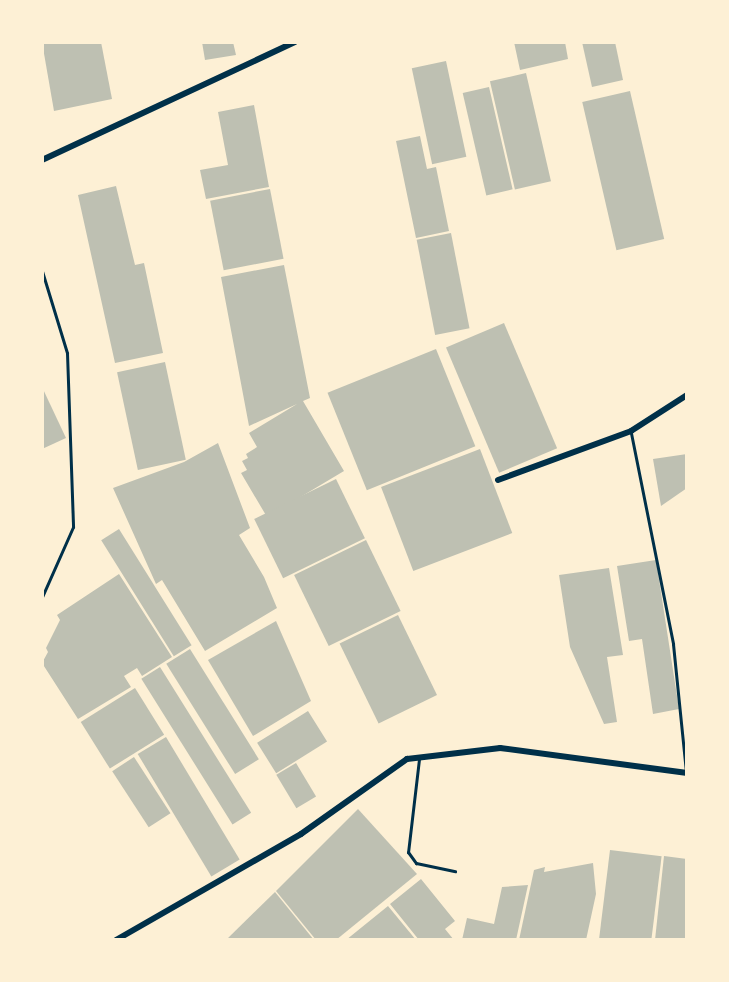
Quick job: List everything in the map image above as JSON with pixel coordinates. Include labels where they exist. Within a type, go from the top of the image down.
[{"type":"street","points":[[42,160],[295,42]]},
{"type":"street","points":[[498,480],[630,431],[687,395]]},
{"type":"street","points":[[117,940],[302,834],[407,759],[500,748],[686,773]]},
{"type":"lane","points":[[42,271],[67,353],[73,527],[42,597]]},
{"type":"lane","points":[[630,431],[674,644],[686,773]]},
{"type":"lane","points":[[419,756],[408,852],[416,863],[455,871]]},
{"type":"building","points":[[42,42],[101,42],[112,99],[54,111]]},
{"type":"building","points":[[202,42],[233,42],[236,55],[205,60]]},
{"type":"building","points":[[514,42],[565,42],[568,59],[520,70]]},
{"type":"building","points":[[582,42],[615,42],[623,80],[592,87]]},
{"type":"building","points":[[446,61],[466,157],[432,164],[412,68]]},
{"type":"building","points":[[526,73],[551,181],[515,189],[490,81]]},
{"type":"building","points":[[489,87],[513,189],[486,195],[463,93]]},
{"type":"building","points":[[630,91],[664,239],[616,250],[582,102]]},
{"type":"building","points":[[254,105],[269,187],[206,199],[200,170],[228,165],[218,112]]},
{"type":"building","points":[[420,136],[427,169],[436,167],[449,231],[416,238],[396,141]]},
{"type":"building","points":[[116,186],[135,265],[144,263],[163,353],[115,363],[78,195]]},
{"type":"building","points":[[270,189],[284,259],[224,270],[210,201]]},
{"type":"building","points":[[451,233],[470,328],[435,335],[417,240]]},
{"type":"building","points":[[284,265],[310,398],[303,401],[344,471],[267,517],[241,473],[247,470],[242,461],[248,458],[246,454],[257,447],[249,433],[297,404],[249,426],[221,277]]},
{"type":"building","points":[[504,323],[557,448],[499,473],[446,348]]},
{"type":"building","points":[[436,349],[475,446],[367,490],[328,393]]},
{"type":"building","points":[[165,362],[186,460],[138,470],[117,372]]},
{"type":"building","points":[[42,387],[66,438],[42,449]]},
{"type":"building","points":[[218,443],[250,528],[239,535],[264,577],[277,608],[205,651],[162,580],[156,584],[113,488],[184,462]]},
{"type":"building","points":[[480,449],[512,533],[413,571],[381,487]]},
{"type":"building","points":[[687,454],[687,488],[661,506],[653,459]]},
{"type":"building","points":[[336,479],[365,538],[283,578],[254,519]]},
{"type":"building","points":[[119,529],[192,645],[174,656],[101,540]]},
{"type":"building","points":[[366,540],[401,611],[329,646],[294,575]]},
{"type":"building","points":[[656,560],[679,709],[653,714],[642,639],[629,641],[617,566]]},
{"type":"building","points":[[609,568],[623,655],[607,657],[617,722],[604,724],[570,647],[559,575]]},
{"type":"building","points":[[119,574],[172,657],[142,676],[137,668],[124,676],[131,687],[78,719],[42,663],[48,652],[46,648],[60,620],[57,615]]},
{"type":"building","points":[[398,615],[437,695],[379,723],[340,643]]},
{"type":"building","points":[[276,621],[311,701],[253,736],[208,660]]},
{"type":"building","points":[[190,649],[259,759],[235,774],[166,664]]},
{"type":"building","points":[[160,667],[251,813],[232,825],[141,679]]},
{"type":"building","points":[[135,688],[164,735],[110,769],[81,722]]},
{"type":"building","points":[[308,711],[327,742],[276,773],[257,743]]},
{"type":"building","points":[[166,737],[240,860],[211,877],[138,754]]},
{"type":"building","points":[[134,757],[170,813],[149,827],[112,771]]},
{"type":"building","points":[[296,763],[316,796],[296,808],[276,775]]},
{"type":"building","points":[[358,809],[417,874],[336,940],[316,940],[276,891]]},
{"type":"building","points":[[610,850],[662,856],[651,940],[599,939]]},
{"type":"building","points":[[664,856],[687,859],[687,940],[655,940]]},
{"type":"building","points":[[593,863],[596,894],[586,940],[519,940],[534,870],[545,867],[544,872]]},
{"type":"building","points":[[421,879],[455,921],[445,929],[454,940],[419,940],[390,904]]},
{"type":"building","points":[[528,885],[516,940],[462,940],[467,918],[494,924],[502,887]]},
{"type":"building","points":[[275,892],[314,940],[226,940]]},
{"type":"building","points":[[388,906],[416,940],[346,940]]}]
